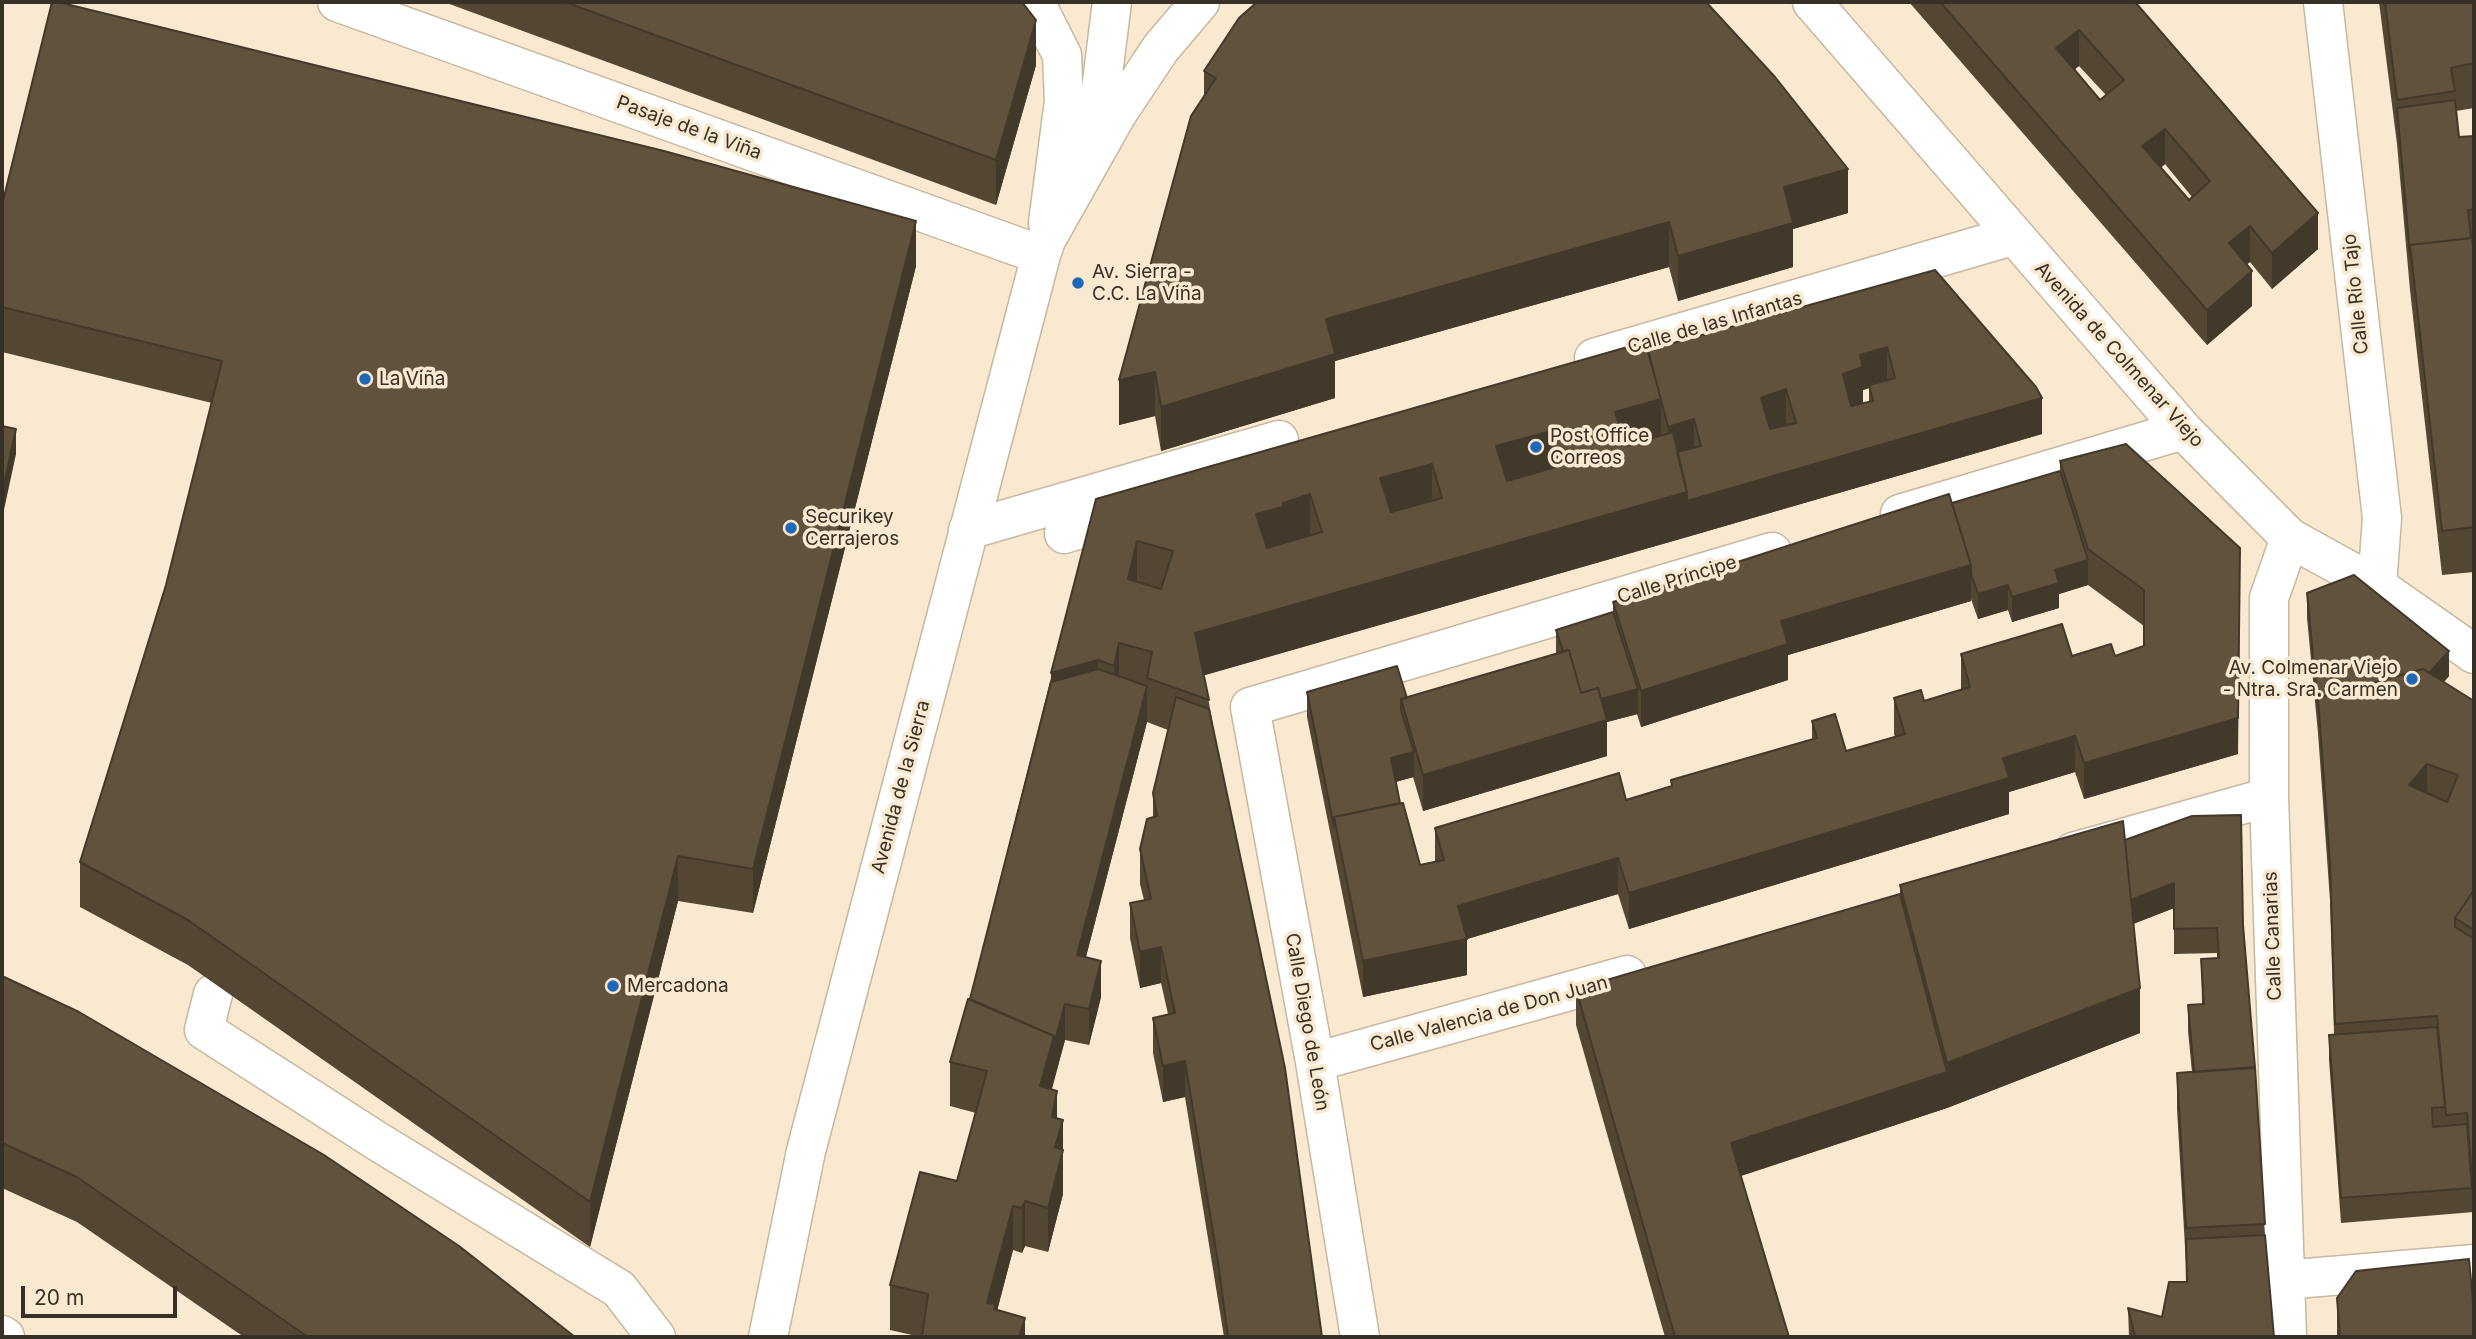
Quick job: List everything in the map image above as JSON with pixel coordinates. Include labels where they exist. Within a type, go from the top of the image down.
[{"type":"street","name":"Pasaje de la Viña","points":[[337,2],[1043,247]]},
{"type":"street","name":"Avenida de la Sierra","points":[[768,1337],[806,1152],[1043,247],[1064,101],[1062,55],[1054,34],[1035,2]]},
{"type":"street","name":"Avenida de la Sierra","points":[[1090,167],[1101,110],[1112,2]]},
{"type":"street","name":"Avenida de la Sierra","points":[[1043,247],[1090,167],[1117,114],[1161,48],[1200,2]]},
{"type":"street","name":"Avenida de Colmenar Viejo","points":[[1812,2],[2012,236],[2183,430],[2290,538],[2377,586],[2474,654]]},
{"type":"street","name":"Calle Río Tajo","points":[[2323,2],[2382,518],[2377,586]]},
{"type":"street","name":"Calle de las Infantas","points":[[1558,368],[2012,236]]},
{"type":"street","points":[[1864,525],[2183,430]]},
{"type":"street","points":[[968,530],[1292,452],[1063,534]]},
{"type":"street","name":"Calle Canarias","points":[[2287,1337],[2269,797],[2269,598],[2290,538]]},
{"type":"street","name":"Calle Príncipe","points":[[1250,707],[1810,540]]},
{"type":"street","name":"Calle Diego de León","points":[[1250,707],[1315,1062],[1360,1337]]},
{"type":"street","points":[[2041,861],[2269,797]]},
{"type":"street","name":"Calle Valencia de Don Juan","points":[[1315,1062],[1665,965]]},
{"type":"street","points":[[213,994],[204,1030],[629,1310],[656,1337]]},
{"type":"street","points":[[2283,1280],[2474,1264]]},
{"type":"building","points":[[52,2],[664,151],[916,221],[753,869],[678,856],[590,1202],[188,920],[80,862],[166,585],[222,361],[2,307],[2,205]]},
{"type":"building","points":[[565,2],[1022,2],[1036,20],[996,160]]},
{"type":"building","points":[[1257,2],[1706,2],[1775,77],[1848,169],[1784,187],[1793,223],[1678,256],[1669,222],[1326,319],[1335,354],[1161,407],[1155,372],[1119,380],[1191,116],[1216,78],[1204,71],[1239,18]]},
{"type":"building","points":[[1940,2],[2135,2],[2318,213],[2272,253],[2250,226],[2229,243],[2252,271],[2207,310]],"holes":[[[2079,30],[2124,80],[2100,100],[2056,48]],[[2165,129],[2210,181],[2189,200],[2142,146]]]},
{"type":"building","points":[[2385,2],[2474,2],[2474,63],[2451,68],[2455,91],[2397,100]]},
{"type":"building","points":[[2455,100],[2459,137],[2474,136],[2474,209],[2468,210],[2471,238],[2410,245],[2410,254],[2397,108]]},
{"type":"building","points":[[2472,238],[2474,527],[2442,531],[2410,245]]},
{"type":"building","points":[[1935,270],[2036,387],[2042,398],[1687,501],[1677,452],[1701,446],[1694,419],[1668,427],[1648,350]],"holes":[[[1887,347],[1895,378],[1869,385],[1873,401],[1851,406],[1843,374],[1863,367],[1860,355]],[[1786,389],[1796,423],[1770,429],[1761,398]]]},
{"type":"building","points":[[1645,342],[1661,399],[1615,412],[1626,446],[1673,432],[1687,492],[1195,633],[1209,700],[1147,678],[1152,652],[1119,643],[1114,666],[1098,660],[1051,673],[1096,499]],"holes":[[[1551,431],[1559,466],[1507,481],[1496,446]],[[1432,464],[1442,498],[1391,512],[1380,478]],[[1310,494],[1322,532],[1267,548],[1256,514],[1283,507],[1283,503]],[[1137,541],[1173,551],[1161,589],[1128,579]]]},
{"type":"building","points":[[2,426],[16,429],[2,493]]},
{"type":"building","points":[[2126,444],[2240,548],[2238,718],[2084,763],[2075,736],[2003,758],[2009,778],[1629,893],[1618,858],[1458,906],[1467,939],[1363,961],[1334,817],[1403,803],[1420,865],[1444,860],[1435,828],[1619,773],[1626,800],[1672,786],[1671,780],[1817,738],[1812,721],[1835,714],[1846,751],[1905,734],[1894,698],[1921,690],[1924,701],[1970,687],[1961,654],[2062,624],[2072,656],[2111,644],[2115,656],[2144,646],[2144,590],[2088,549],[2060,461]]},
{"type":"building","points":[[2060,471],[2088,560],[2055,570],[2059,583],[2012,597],[2008,585],[1978,594],[1952,503]]},
{"type":"building","points":[[1949,494],[1971,565],[1781,621],[1788,644],[1641,691],[1613,602]]},
{"type":"building","points":[[2354,575],[2449,651],[2429,673],[2423,669],[2318,698],[2318,708],[2307,593]]},
{"type":"building","points":[[1613,612],[1638,689],[1601,699],[1598,688],[1581,693],[1569,650],[1563,651],[1556,630]]},
{"type":"building","points":[[1569,650],[1581,693],[1598,688],[1607,720],[1423,775],[1401,699]]},
{"type":"building","points":[[1397,666],[1407,698],[1401,699],[1401,710],[1414,752],[1391,758],[1400,803],[1334,817],[1334,827],[1307,692]]},
{"type":"building","points":[[1098,669],[1147,686],[1077,955],[1101,961],[1089,1009],[1065,1004],[1054,1045],[1054,1036],[970,999],[1051,682]]},
{"type":"building","points":[[2423,669],[2474,701],[2474,890],[2455,918],[2455,927],[2474,939],[2474,1177],[2467,1113],[2446,1115],[2437,1016],[2335,1024],[2330,864],[2318,698]],"holes":[[[2427,764],[2458,775],[2447,802],[2409,785]]]},
{"type":"building","points":[[1176,697],[1209,709],[1285,1068],[1322,1337],[1228,1337],[1185,1061],[1163,1066],[1153,1018],[1175,1013],[1161,947],[1140,952],[1130,903],[1151,899],[1140,849],[1147,819],[1157,816],[1153,793]]},
{"type":"building","points":[[2241,815],[2243,925],[2255,1068],[2194,1072],[2188,1005],[2204,1004],[2201,959],[2219,958],[2217,928],[2174,929],[2174,883],[2131,900],[2125,840],[2192,816]]},
{"type":"building","points":[[2123,821],[2140,988],[1947,1063],[1900,885]]},
{"type":"building","points":[[2474,890],[2474,930],[2455,918]]},
{"type":"building","points":[[1900,894],[1947,1072],[1731,1143],[1789,1337],[1675,1337],[1576,989]]},
{"type":"building","points":[[2,976],[79,1012],[324,1155],[459,1246],[575,1337],[308,1337],[77,1177],[2,1143]]},
{"type":"building","points":[[968,999],[1054,1036],[1040,1086],[1057,1091],[1052,1117],[1063,1120],[1055,1147],[1063,1150],[1048,1208],[1025,1201],[1022,1208],[1013,1206],[987,1303],[996,1304],[994,1309],[1025,1318],[1019,1337],[922,1337],[928,1294],[890,1285],[920,1172],[957,1181],[987,1071],[950,1062]]},
{"type":"building","points":[[2437,1027],[2445,1107],[2432,1108],[2433,1127],[2467,1124],[2472,1188],[2341,1198],[2329,1035]]},
{"type":"building","points":[[2255,1067],[2265,1224],[2186,1228],[2177,1073]]},
{"type":"building","points":[[2265,1235],[2274,1337],[2135,1337],[2128,1308],[2162,1317],[2169,1282],[2187,1282],[2186,1239]]},
{"type":"building","points":[[2469,1259],[2474,1337],[2340,1337],[2337,1298],[2356,1271]]},
{"type":"place","name":"Av. Sierra - C.C. La Viña","points":[[1078,283]]},
{"type":"place","name":"La Viña","points":[[365,379]]},
{"type":"place","name":"Post Office Correos","points":[[1536,447]]},
{"type":"place","name":"Securikey Cerrajeros","points":[[791,528]]},
{"type":"place","name":"Av. Colmenar Viejo - Ntra. Sra. Carmen","points":[[2412,679]]},
{"type":"place","name":"Mercadona","points":[[613,986]]}]
